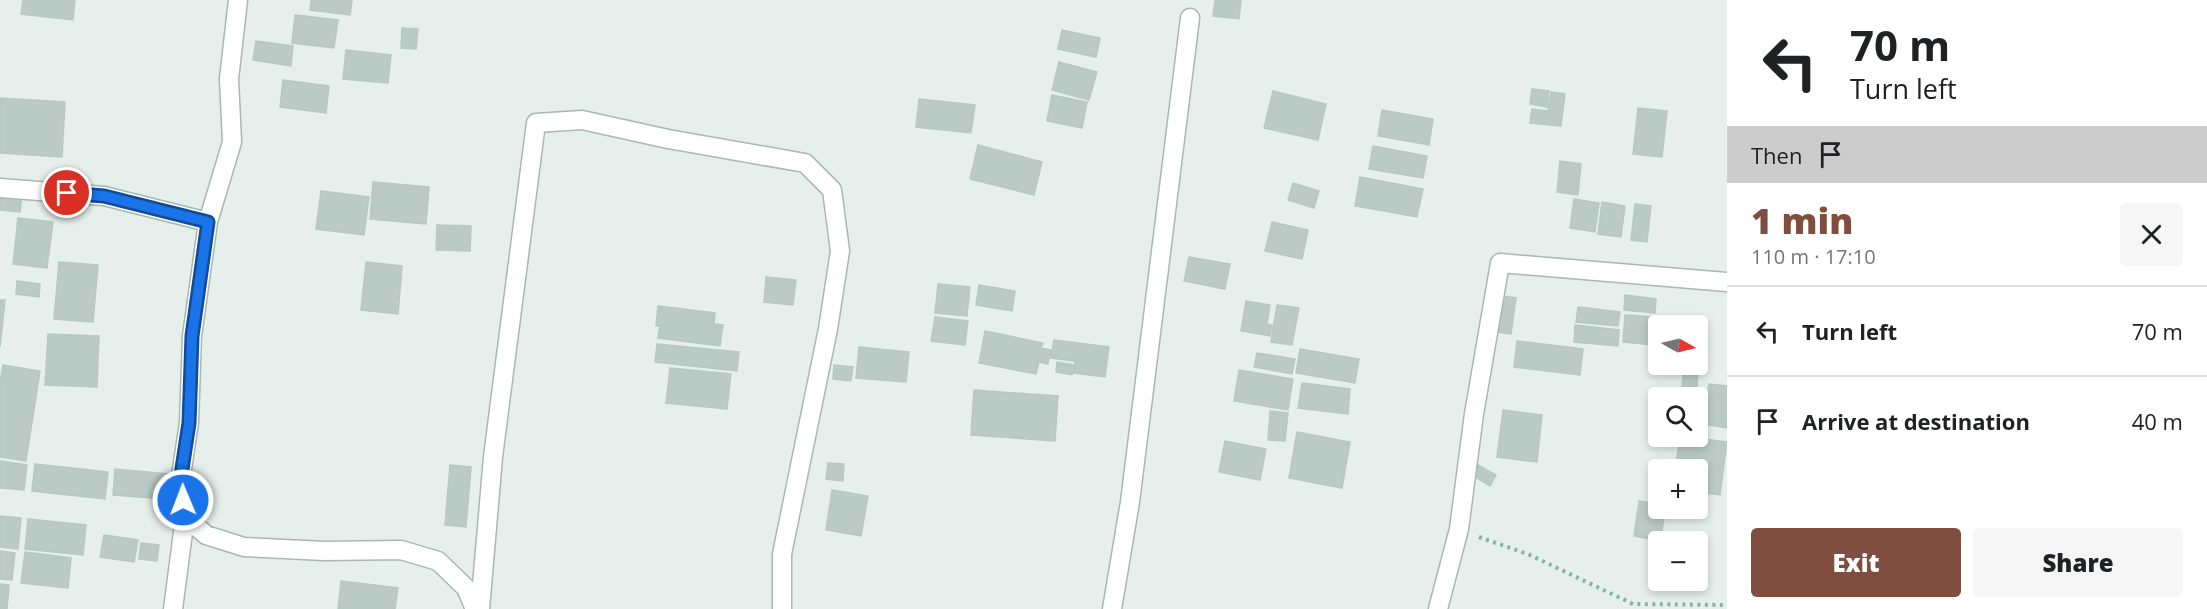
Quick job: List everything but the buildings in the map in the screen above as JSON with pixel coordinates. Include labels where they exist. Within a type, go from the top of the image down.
[{"type":"street","points":[[173,609],[185,517],[180,482],[189,423],[192,336],[208,222],[232,142],[229,79],[238,0]]},
{"type":"street","points":[[1112,609],[1130,502],[1190,18]]},
{"type":"street","points":[[480,609],[493,458],[536,123],[582,120],[668,139],[805,163],[832,190],[840,251],[828,329],[782,554],[782,609]]},
{"type":"street","points":[[0,188],[104,196],[208,222]]},
{"type":"street","points":[[1438,609],[1459,529],[1474,414],[1500,263],[1727,282]]},
{"type":"street","points":[[185,517],[206,535],[244,547],[324,551],[401,550],[438,561],[466,588],[475,609]]},
{"type":"path","points":[[1459,529],[1530,555],[1633,604],[1727,605]]},
{"type":"route","points":[[67,193],[104,196],[208,222],[192,336],[189,423],[180,482],[183,500]]}]
